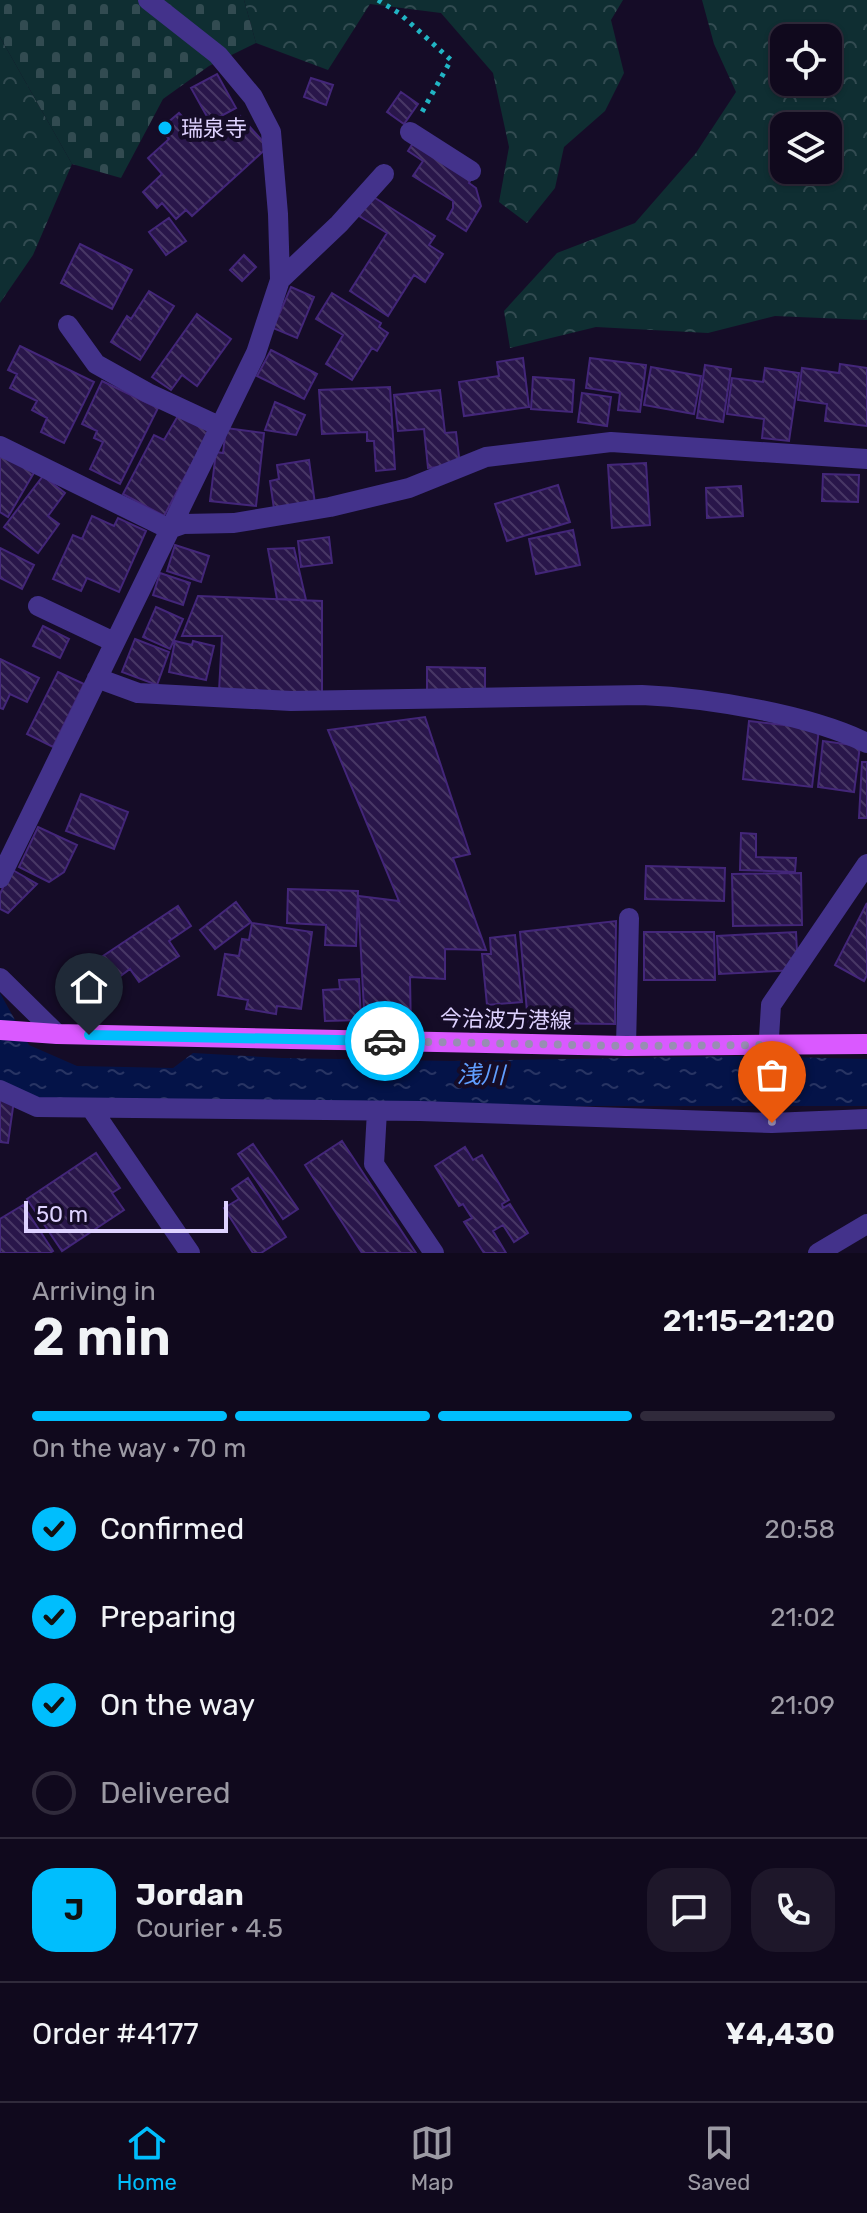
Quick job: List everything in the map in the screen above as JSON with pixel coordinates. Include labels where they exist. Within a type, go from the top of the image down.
[{"type":"main road","name":"今治波方港線","points":[[0,1030],[57,1034],[768,1049],[867,1044]]},
{"type":"street","points":[[0,878],[256,353],[280,280],[271,132],[253,97],[218,55],[148,0]]},
{"type":"street","points":[[410,132],[471,171]]},
{"type":"street","points":[[280,280],[339,224],[384,174]]},
{"type":"street","points":[[68,325],[96,364],[148,393],[219,426]]},
{"type":"street","points":[[0,446],[169,529],[183,524],[234,523],[330,507],[409,488],[486,457],[611,442],[867,459]]},
{"type":"street","points":[[38,606],[114,642]]},
{"type":"street","points":[[97,678],[138,693],[291,701],[675,697],[802,719],[867,743]]},
{"type":"street","points":[[771,1120],[768,1049],[771,1005],[867,864]]},
{"type":"street","points":[[626,1046],[629,918]]},
{"type":"street","points":[[0,978],[57,1034]]},
{"type":"street","points":[[0,1090],[37,1107],[867,1119]]},
{"type":"street","points":[[91,1108],[190,1253]]},
{"type":"street","points":[[377,1111],[374,1164],[434,1253]]},
{"type":"street","points":[[818,1253],[867,1224]]},
{"type":"path","points":[[378,0],[399,13],[451,60],[410,132]]},
{"type":"green space","points":[[0,0],[244,0],[256,43],[209,66],[163,99],[121,178],[72,164],[0,37]]},
{"type":"green space","points":[[244,0],[623,0],[611,20],[624,73],[605,111],[564,147],[555,188],[527,223],[499,202],[509,147],[493,73],[441,13],[370,4],[328,70],[256,43]]},
{"type":"green space","points":[[702,0],[867,0],[867,320],[775,316],[708,333],[596,327],[510,348],[504,311],[557,253],[635,223],[696,153],[736,92],[714,44]]},
{"type":"green space","points":[[0,37],[72,164],[33,255],[0,303]]},
{"type":"water","name":"浅川","points":[[0,993],[29,1045],[77,1066],[173,1068],[193,1053],[452,1061],[745,1056],[867,1059],[867,1106],[510,1106],[33,1100],[0,1083]]},
{"type":"building","points":[[217,74],[236,108],[210,122],[191,88]]},
{"type":"building","points":[[311,78],[333,85],[326,105],[304,97]]},
{"type":"building","points":[[401,92],[418,104],[404,124],[387,112]]},
{"type":"building","points":[[179,113],[202,138],[218,124],[224,130],[240,116],[268,147],[192,216],[186,210],[176,219],[162,203],[157,208],[143,192],[162,174],[148,158],[169,139],[160,129]]},
{"type":"building","points":[[415,140],[472,177],[469,183],[476,188],[481,206],[466,231],[447,219],[453,201],[413,176],[423,161],[408,151]]},
{"type":"building","points":[[372,196],[435,236],[429,245],[443,254],[425,282],[414,275],[388,316],[350,291],[387,233],[359,216]]},
{"type":"building","points":[[169,218],[186,241],[166,255],[149,232]]},
{"type":"building","points":[[80,244],[132,270],[112,309],[61,283]]},
{"type":"building","points":[[244,255],[256,267],[242,281],[230,270]]},
{"type":"building","points":[[291,287],[314,297],[297,338],[273,328]]},
{"type":"building","points":[[149,291],[174,306],[140,360],[111,342],[127,316],[131,319]]},
{"type":"building","points":[[332,293],[381,323],[379,327],[388,333],[377,351],[372,348],[352,380],[326,364],[343,335],[316,319]]},
{"type":"building","points":[[197,314],[231,339],[197,386],[182,375],[171,390],[152,377]]},
{"type":"building","points":[[20,346],[94,382],[64,443],[41,432],[47,418],[32,410],[37,401],[10,388],[17,374],[8,370]]},
{"type":"building","points":[[271,350],[317,374],[304,399],[257,376]]},
{"type":"building","points":[[523,358],[529,407],[464,416],[459,382],[499,376],[497,362]]},
{"type":"building","points":[[590,358],[646,365],[640,412],[618,410],[620,393],[586,388]]},
{"type":"building","points":[[840,364],[867,368],[867,426],[825,421],[827,404],[798,400],[802,368],[839,373]]},
{"type":"building","points":[[705,365],[731,369],[723,422],[697,418]]},
{"type":"building","points":[[651,367],[701,376],[694,414],[644,405]]},
{"type":"building","points":[[765,368],[799,373],[789,441],[762,438],[764,419],[727,414],[732,378],[763,382]]},
{"type":"building","points":[[533,377],[574,380],[572,412],[531,409]]},
{"type":"building","points":[[102,381],[158,408],[120,484],[90,469],[103,442],[94,438],[97,431],[82,424]]},
{"type":"building","points":[[390,387],[395,469],[376,471],[374,441],[367,441],[367,432],[322,434],[319,390]]},
{"type":"building","points":[[440,390],[445,433],[456,432],[460,465],[428,468],[424,429],[398,431],[394,395]]},
{"type":"building","points":[[582,393],[611,397],[607,426],[578,422]]},
{"type":"building","points":[[275,402],[305,415],[296,435],[265,430]]},
{"type":"building","points":[[179,414],[210,430],[164,516],[123,494],[154,435],[164,440]]},
{"type":"building","points":[[226,428],[264,433],[256,506],[210,501],[216,452],[223,453]]},
{"type":"building","points":[[0,456],[35,471],[8,517],[0,512]]},
{"type":"building","points":[[309,460],[315,504],[274,509],[270,481],[279,479],[277,465]]},
{"type":"building","points":[[646,463],[650,525],[612,528],[608,465]]},
{"type":"building","points":[[823,474],[859,475],[858,502],[822,501]]},
{"type":"building","points":[[43,476],[65,493],[48,516],[59,524],[38,553],[4,527]]},
{"type":"building","points":[[558,485],[570,522],[507,541],[495,504]]},
{"type":"building","points":[[741,486],[743,516],[707,518],[706,488]]},
{"type":"building","points":[[92,516],[114,526],[118,518],[146,531],[119,592],[87,578],[81,591],[53,579],[73,535],[82,539]]},
{"type":"building","points":[[573,530],[580,565],[536,574],[529,539]]},
{"type":"building","points":[[329,537],[332,563],[301,567],[298,541]]},
{"type":"building","points":[[175,545],[209,556],[201,582],[167,571]]},
{"type":"building","points":[[0,548],[34,565],[22,589],[0,578]]},
{"type":"building","points":[[294,548],[306,600],[277,599],[268,549]]},
{"type":"building","points":[[160,573],[190,583],[183,605],[153,595]]},
{"type":"building","points":[[198,596],[322,601],[322,696],[219,691],[222,636],[182,636]]},
{"type":"building","points":[[156,607],[183,619],[170,649],[143,637]]},
{"type":"building","points":[[43,626],[69,639],[60,658],[33,646]]},
{"type":"building","points":[[135,639],[169,652],[157,685],[122,672]]},
{"type":"building","points":[[175,641],[214,646],[206,680],[169,672]]},
{"type":"building","points":[[0,659],[39,678],[27,702],[10,694],[3,709],[0,708]]},
{"type":"building","points":[[427,667],[485,668],[485,696],[427,696]]},
{"type":"building","points":[[58,672],[84,684],[53,747],[27,734]]},
{"type":"building","points":[[425,717],[470,854],[453,858],[486,950],[445,949],[445,979],[410,977],[411,1033],[365,1029],[358,896],[399,901],[328,730]]},
{"type":"building","points":[[749,721],[819,729],[812,787],[743,779]]},
{"type":"building","points":[[823,741],[860,746],[854,792],[818,787]]},
{"type":"building","points":[[862,762],[867,762],[867,818],[859,818]]},
{"type":"building","points":[[81,794],[128,812],[114,849],[66,831]]},
{"type":"building","points":[[38,827],[77,845],[64,872],[49,882],[19,867]]},
{"type":"building","points":[[741,833],[756,834],[756,857],[796,858],[795,872],[740,870]]},
{"type":"building","points":[[646,866],[725,868],[724,901],[645,899]]},
{"type":"building","points":[[11,869],[37,884],[8,913],[0,909],[0,894]]},
{"type":"building","points":[[801,873],[802,925],[733,926],[732,874]]},
{"type":"building","points":[[288,889],[358,891],[356,946],[325,945],[326,925],[287,923]]},
{"type":"building","points":[[236,902],[251,922],[215,949],[200,930]]},
{"type":"building","points":[[867,903],[867,975],[864,981],[835,965]]},
{"type":"building","points":[[178,906],[191,926],[169,941],[179,956],[139,982],[130,969],[115,980],[100,958]]},
{"type":"building","points":[[616,921],[615,1024],[528,1023],[520,932]]},
{"type":"building","points":[[252,923],[312,932],[301,1009],[277,1006],[276,1014],[246,1009],[248,1000],[218,995],[225,954],[239,956],[242,939],[249,940]]},
{"type":"building","points":[[644,932],[714,932],[715,980],[644,980]]},
{"type":"building","points":[[796,932],[798,970],[719,974],[717,936]]},
{"type":"building","points":[[515,935],[522,1002],[487,1005],[482,954],[491,954],[490,938]]},
{"type":"building","points":[[359,979],[361,1020],[325,1021],[323,990],[340,989],[339,980]]},
{"type":"building","points":[[0,1098],[14,1100],[8,1143],[0,1142]]},
{"type":"building","points":[[342,1141],[416,1253],[362,1253],[305,1165]]},
{"type":"building","points":[[253,1144],[298,1209],[283,1219],[238,1154]]},
{"type":"building","points":[[465,1147],[473,1160],[482,1155],[509,1200],[502,1204],[503,1208],[510,1204],[528,1233],[514,1242],[503,1225],[493,1231],[506,1253],[484,1253],[464,1222],[472,1218],[463,1204],[459,1206],[435,1166]]},
{"type":"building","points":[[96,1153],[120,1188],[112,1193],[124,1210],[62,1251],[27,1199]]},
{"type":"building","points":[[248,1178],[286,1237],[261,1253],[253,1253],[224,1208],[239,1199],[232,1189]]},
{"type":"building","points":[[23,1205],[53,1251],[50,1253],[0,1253],[0,1219]]},
{"type":"way so far","points":[[385,1041],[626,1046],[769,1045],[772,1123]]},
{"type":"place","name":"瑞泉寺","points":[[165,128]]},
{"type":"route","points":[[89,1035],[385,1041]]}]
